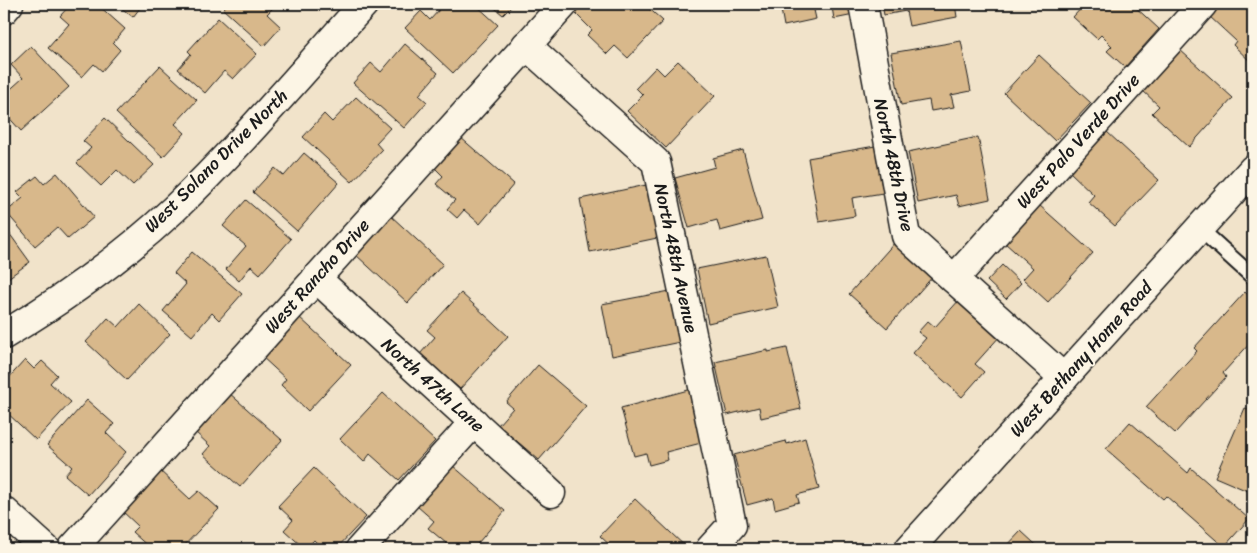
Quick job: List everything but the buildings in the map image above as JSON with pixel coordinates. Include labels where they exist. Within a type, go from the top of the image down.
[{"type":"street","points":[[4,10],[9,4]]},
{"type":"street","name":"West Solano Drive North","points":[[4,335],[26,322],[112,261],[173,210],[235,146],[364,4]]},
{"type":"street","name":"West Rancho Drive","points":[[72,549],[564,4]]},
{"type":"street","name":"North 48th Drive","points":[[863,4],[906,236],[1064,378]]},
{"type":"street","name":"West Palo Verde Drive","points":[[954,279],[1203,4]]},
{"type":"street","name":"North 48th Avenue","points":[[526,45],[656,162],[732,525],[710,549]]},
{"type":"street","name":"West Bethany Home Road","points":[[909,549],[1253,169]]},
{"type":"street","name":"North 47th Lane","points":[[316,278],[551,493]]},
{"type":"street","points":[[360,549],[474,422]]},
{"type":"street","points":[[4,511],[46,549]]},
{"type":"lane","points":[[1200,228],[1253,278]]}]
